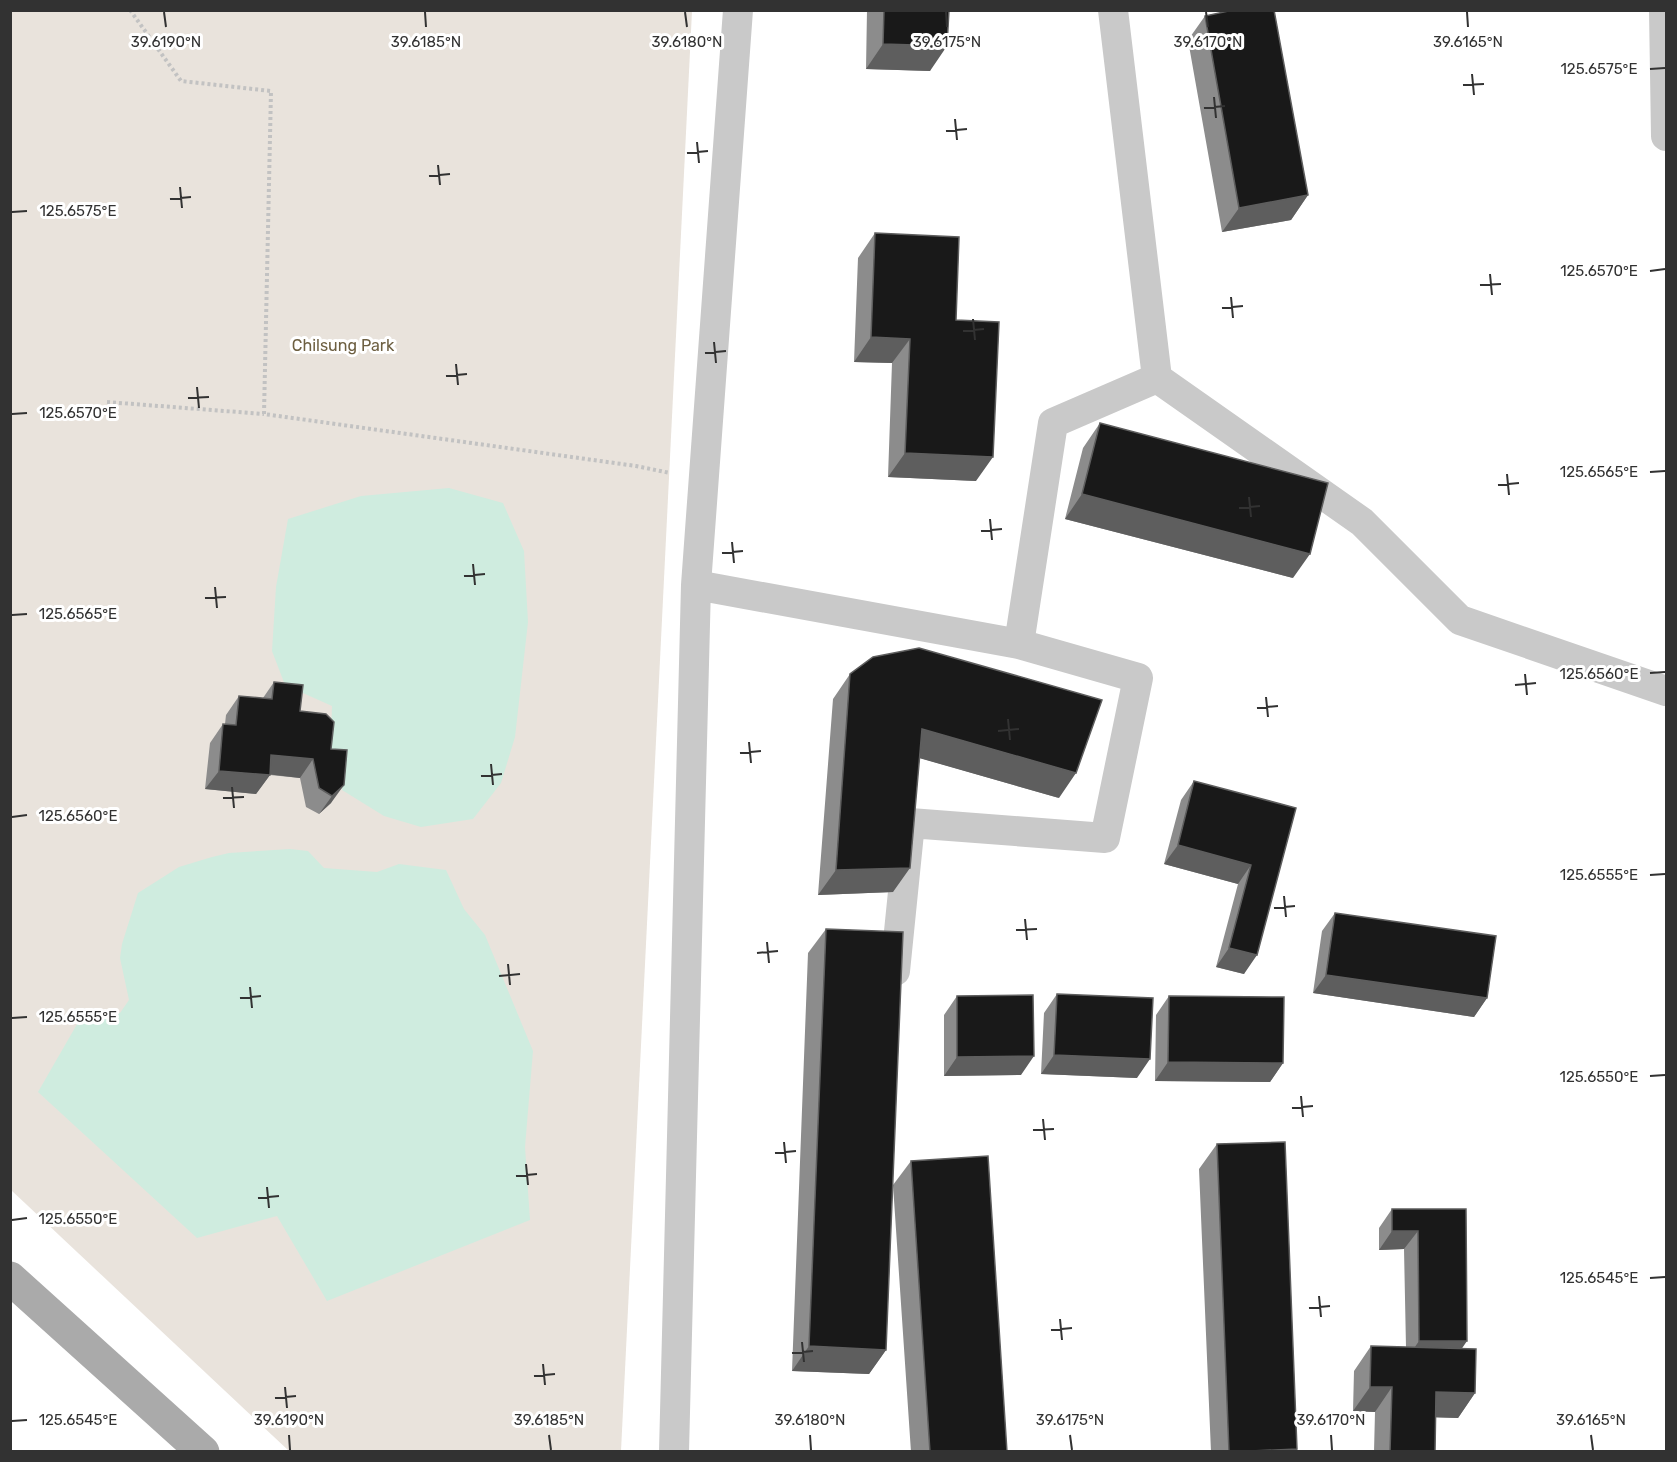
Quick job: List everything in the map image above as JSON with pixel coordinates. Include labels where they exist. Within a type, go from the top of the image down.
[{"type":"main road","points":[[10,1278],[203,1452]]},
{"type":"street","points":[[674,1452],[696,585],[738,10]]},
{"type":"street","points":[[1113,10],[1157,378],[1362,522],[1460,620],[1666,691]]},
{"type":"street","points":[[1664,10],[1666,136]]},
{"type":"street","points":[[1020,644],[1053,423],[1157,378]]},
{"type":"street","points":[[696,585],[1020,644],[1138,678],[1105,838],[910,823],[893,999]]},
{"type":"path","points":[[130,10],[181,81],[272,91],[264,414]]},
{"type":"path","points":[[107,402],[264,414],[670,473]]},
{"type":"green space","name":"Chilsung Park","points":[[10,11],[692,11],[621,1451],[289,1451],[11,1190]]},
{"type":"shaded area","points":[[449,488],[503,503],[524,551],[528,622],[515,737],[501,783],[473,819],[421,827],[384,816],[342,790],[344,761],[330,760],[332,706],[285,685],[272,651],[276,587],[288,519],[361,496]]},
{"type":"shaded area","points":[[290,849],[308,851],[324,868],[377,872],[399,864],[446,870],[464,909],[485,935],[533,1051],[525,1147],[530,1220],[327,1301],[277,1216],[197,1238],[38,1092],[80,1019],[120,1013],[129,1000],[120,958],[122,944],[138,893],[179,867],[212,857],[229,853]]},
{"type":"building","points":[[884,10],[949,10],[947,46],[883,44]]},
{"type":"building","points":[[1233,10],[1274,10],[1308,195],[1239,208],[1205,16]]},
{"type":"building","points":[[875,233],[959,237],[956,320],[999,322],[993,457],[905,453],[910,339],[871,337]]},
{"type":"building","points":[[1100,423],[1328,483],[1310,554],[1082,494]]},
{"type":"building","points":[[919,648],[1102,700],[1076,773],[922,729],[910,868],[836,870],[850,674],[873,657]]},
{"type":"building","points":[[274,682],[303,685],[300,711],[326,714],[334,722],[331,749],[347,750],[344,785],[332,796],[319,788],[313,759],[271,755],[270,775],[219,771],[223,724],[236,725],[239,696],[272,699]]},
{"type":"building","points":[[1194,781],[1296,808],[1257,955],[1229,948],[1251,865],[1178,845]]},
{"type":"building","points":[[1335,913],[1496,936],[1487,998],[1326,975]]},
{"type":"building","points":[[826,929],[903,932],[886,1350],[809,1346]]},
{"type":"building","points":[[1057,994],[1153,998],[1150,1059],[1054,1055]]},
{"type":"building","points":[[1033,995],[1034,1056],[957,1057],[957,996]]},
{"type":"building","points":[[1169,996],[1284,997],[1283,1063],[1168,1062]]},
{"type":"building","points":[[1285,1142],[1297,1449],[1229,1452],[1217,1144]]},
{"type":"building","points":[[988,1156],[1007,1452],[930,1452],[911,1161]]},
{"type":"building","points":[[1392,1209],[1466,1209],[1467,1341],[1419,1341],[1418,1231],[1392,1231]]},
{"type":"building","points":[[1371,1346],[1476,1349],[1475,1393],[1436,1392],[1435,1452],[1390,1452],[1392,1387],[1370,1387]]}]
